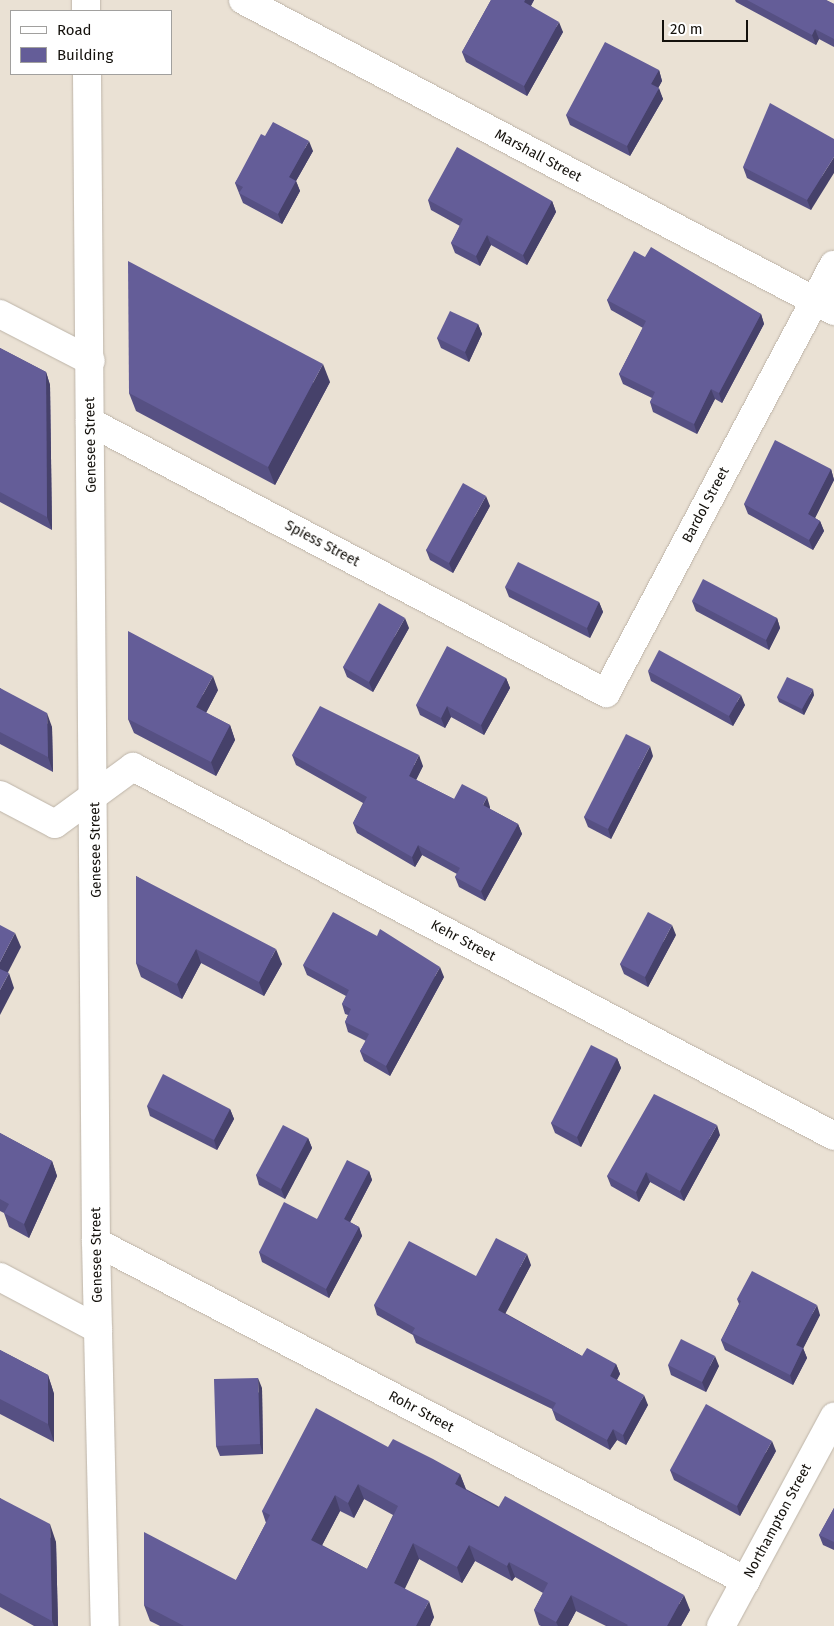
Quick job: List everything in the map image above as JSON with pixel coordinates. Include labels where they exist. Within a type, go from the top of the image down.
[{"type":"street","name":"Marshall Street","points":[[243,0],[824,306]]},
{"type":"street","name":"Genesee Street","points":[[87,75],[96,795],[96,1242],[105,1626]]},
{"type":"street","name":"Bardol Street","points":[[554,665],[606,693],[824,306],[834,265]]},
{"type":"street","points":[[0,314],[91,361]]},
{"type":"street","name":"Spiess Street","points":[[90,422],[554,665]]},
{"type":"street","name":"Kehr Street","points":[[96,795],[133,767],[834,1136]]},
{"type":"street","points":[[0,795],[56,824],[96,795]]},
{"type":"street","name":"Rohr Street","points":[[96,1242],[746,1580]]},
{"type":"street","points":[[0,1277],[98,1329]]},
{"type":"street","name":"Northampton Street","points":[[721,1626],[834,1417]]},
{"type":"building","points":[[491,0],[525,0],[524,2],[559,22],[524,86],[462,52]]},
{"type":"building","points":[[747,0],[826,0],[834,4],[834,39],[815,29],[812,35]]},
{"type":"building","points":[[605,42],[659,70],[651,84],[659,88],[627,146],[566,115]]},
{"type":"building","points":[[770,103],[834,139],[834,157],[807,200],[743,167]]},
{"type":"building","points":[[273,122],[309,141],[289,177],[296,181],[278,214],[239,193],[243,187],[235,183],[261,134],[265,136]]},
{"type":"building","points":[[457,147],[552,201],[523,255],[487,235],[476,256],[451,243],[463,219],[428,200]]},
{"type":"building","points":[[651,247],[761,314],[719,393],[711,389],[694,424],[650,402],[655,392],[619,374],[646,321],[607,300],[634,251],[645,257]]},
{"type":"building","points":[[128,261],[323,364],[268,467],[129,393]]},
{"type":"building","points":[[450,311],[478,324],[465,352],[437,338]]},
{"type":"building","points":[[0,348],[46,372],[47,517],[0,492]]},
{"type":"building","points":[[775,440],[831,469],[808,514],[820,521],[809,540],[744,504]]},
{"type":"building","points":[[463,483],[486,496],[449,563],[426,550]]},
{"type":"building","points":[[518,562],[599,602],[587,628],[505,587]]},
{"type":"building","points":[[703,579],[777,618],[766,640],[692,601]]},
{"type":"building","points":[[379,603],[405,618],[369,682],[343,667]]},
{"type":"building","points":[[128,631],[213,676],[196,707],[230,725],[211,762],[128,719]]},
{"type":"building","points":[[447,646],[506,678],[481,725],[447,706],[441,718],[416,705]]},
{"type":"building","points":[[659,650],[741,695],[729,716],[648,671]]},
{"type":"building","points":[[787,677],[813,689],[802,709],[777,697]]},
{"type":"building","points":[[0,688],[47,713],[48,757],[0,732]]},
{"type":"building","points":[[320,706],[419,755],[409,776],[454,799],[462,784],[487,797],[483,805],[518,824],[481,891],[455,877],[460,868],[418,845],[412,857],[353,823],[367,797],[292,755]]},
{"type":"building","points":[[626,734],[650,746],[608,829],[584,817]]},
{"type":"building","points":[[136,876],[276,949],[259,982],[196,949],[177,984],[136,963]]},
{"type":"building","points":[[333,912],[377,936],[380,929],[440,967],[386,1066],[360,1051],[369,1034],[345,1022],[351,1009],[342,1004],[349,990],[303,965]]},
{"type":"building","points":[[648,912],[672,925],[645,977],[620,964]]},
{"type":"building","points":[[0,925],[15,933],[0,962]]},
{"type":"building","points":[[0,969],[9,973],[0,990]]},
{"type":"building","points":[[591,1045],[617,1058],[577,1137],[551,1123]]},
{"type":"building","points":[[163,1074],[230,1109],[214,1140],[147,1106]]},
{"type":"building","points":[[654,1094],[717,1125],[680,1191],[646,1172],[636,1192],[607,1176]]},
{"type":"building","points":[[283,1125],[308,1138],[281,1189],[256,1175]]},
{"type":"building","points":[[0,1133],[52,1161],[24,1224],[4,1213],[9,1204],[0,1199]]},
{"type":"building","points":[[347,1160],[369,1171],[344,1219],[359,1227],[326,1289],[259,1252],[284,1202],[317,1219]]},
{"type":"building","points":[[496,1238],[527,1254],[498,1310],[582,1356],[587,1348],[616,1364],[610,1376],[644,1395],[623,1435],[613,1429],[607,1440],[552,1410],[556,1403],[412,1333],[415,1328],[374,1305],[409,1241],[476,1276]]},
{"type":"building","points":[[752,1271],[817,1305],[796,1345],[803,1348],[790,1375],[721,1340],[741,1301],[737,1299]]},
{"type":"building","points":[[681,1339],[715,1356],[702,1382],[668,1365]]},
{"type":"building","points":[[0,1350],[48,1375],[48,1424],[0,1399]]},
{"type":"building","points":[[258,1378],[260,1444],[216,1446],[214,1379]]},
{"type":"building","points":[[706,1404],[772,1441],[737,1506],[670,1470]]},
{"type":"building","points":[[316,1408],[388,1447],[393,1439],[433,1459],[460,1474],[455,1484],[498,1508],[505,1496],[684,1595],[667,1626],[627,1626],[571,1595],[556,1622],[534,1610],[548,1583],[509,1562],[507,1566],[469,1545],[457,1567],[413,1543],[394,1583],[429,1601],[416,1626],[184,1626],[144,1605],[144,1532],[236,1580],[270,1515],[262,1511]],"holes":[[[358,1484],[398,1506],[367,1569],[311,1540],[335,1495],[348,1503]]]},
{"type":"building","points":[[0,1498],[50,1524],[52,1621],[0,1593]]},
{"type":"building","points":[[834,1508],[834,1542],[819,1535]]}]
